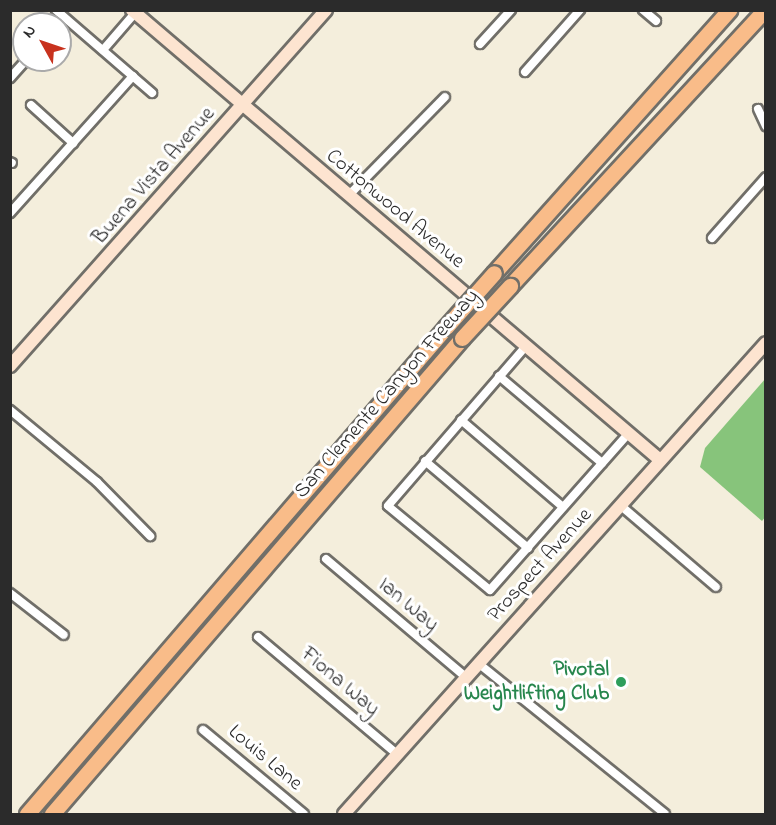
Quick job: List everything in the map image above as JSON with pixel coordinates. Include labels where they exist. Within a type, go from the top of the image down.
[{"type":"highway","name":"San Clemente Canyon Freeway","points":[[27,814],[446,327],[729,10]]},
{"type":"highway","name":"San Clemente Canyon Freeway","points":[[52,814],[462,338],[765,10]]},
{"type":"highway","points":[[21,814],[78,755]]},
{"type":"street","name":"Buena Vista Avenue","points":[[10,366],[326,10]]},
{"type":"street","points":[[480,44],[511,10]]},
{"type":"street","points":[[525,72],[580,10]]},
{"type":"street","points":[[643,10],[656,21]]},
{"type":"street","points":[[103,50],[133,12]]},
{"type":"street","name":"Cottonwood Avenue","points":[[133,12],[660,460]]},
{"type":"street","points":[[72,29],[103,50],[152,93]]},
{"type":"street","points":[[10,213],[133,76]]},
{"type":"street","points":[[350,195],[445,97]]},
{"type":"street","points":[[31,105],[73,143]]},
{"type":"street","points":[[758,109],[765,126]]},
{"type":"street","points":[[712,238],[765,177]]},
{"type":"street","name":"Prospect Avenue","points":[[344,814],[765,343]]},
{"type":"street","points":[[525,346],[388,506],[490,590],[628,434]]},
{"type":"street","points":[[499,376],[602,463]]},
{"type":"street","points":[[10,410],[97,482],[150,536]]},
{"type":"street","points":[[461,420],[563,507]]},
{"type":"street","points":[[426,461],[528,548]]},
{"type":"street","points":[[620,505],[716,587]]},
{"type":"street","name":"Ian Way","points":[[326,560],[467,678]]},
{"type":"street","points":[[10,593],[64,635]]},
{"type":"street","name":"Fiona Way","points":[[258,637],[398,755]]},
{"type":"street","points":[[478,663],[665,814]]},
{"type":"street","name":"Louis Lane","points":[[203,730],[304,814]]},
{"type":"green space","points":[[765,379],[766,516],[762,521],[700,467],[705,448]]},
{"type":"place","name":"Pivotal Weightlifting Club","points":[[621,682]]}]
